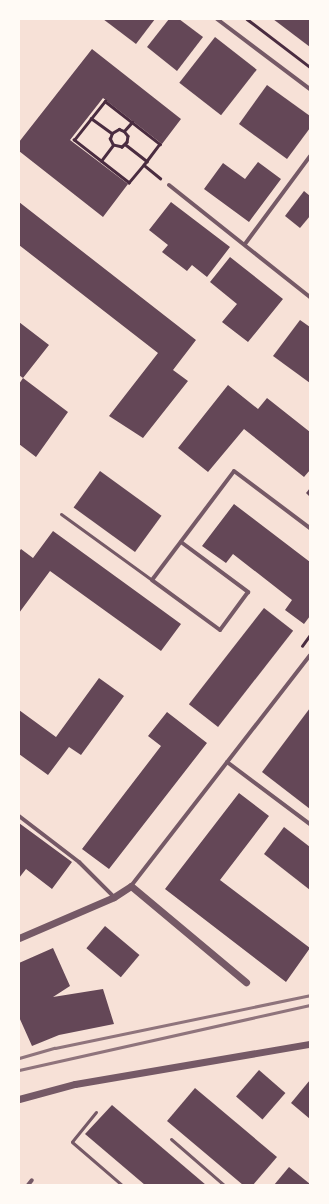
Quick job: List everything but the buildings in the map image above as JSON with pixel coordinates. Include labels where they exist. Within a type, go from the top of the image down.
[{"type":"street","points":[[217,19],[310,89]]},
{"type":"street","points":[[245,244],[310,156]]},
{"type":"street","points":[[169,185],[310,297]]},
{"type":"street","points":[[181,542],[248,592],[220,630],[152,580],[234,471],[310,528]]},
{"type":"street","points":[[19,938],[114,896],[131,886],[310,655]]},
{"type":"street","points":[[227,762],[310,824]]},
{"type":"street","points":[[19,816],[79,862],[114,896]]},
{"type":"street","points":[[131,886],[246,982]]},
{"type":"street","points":[[19,1099],[75,1084],[310,1044]]},
{"type":"street","points":[[28,1185],[32,1180]]},
{"type":"lane","points":[[61,514],[152,580]]},
{"type":"lane","points":[[96,1112],[72,1142],[122,1185]]},
{"type":"lane","points":[[171,1139],[224,1185]]},
{"type":"path","points":[[246,19],[310,67]]},
{"type":"path","points":[[105,101],[132,122],[160,144],[129,183],[74,140],[105,101]]},
{"type":"path","points":[[91,118],[112,133]]},
{"type":"path","points":[[124,131],[132,122]]},
{"type":"path","points":[[119,129],[124,131],[128,136],[125,144],[117,148],[113,145],[110,139],[112,133],[119,129]]},
{"type":"path","points":[[125,144],[147,161]]},
{"type":"path","points":[[101,161],[113,145]]},
{"type":"path","points":[[144,165],[169,185]]},
{"type":"path","points":[[300,648],[310,635]]},
{"type":"railway","points":[[19,1058],[55,1048],[310,995]]},
{"type":"railway","points":[[19,1070],[310,1005]]}]
